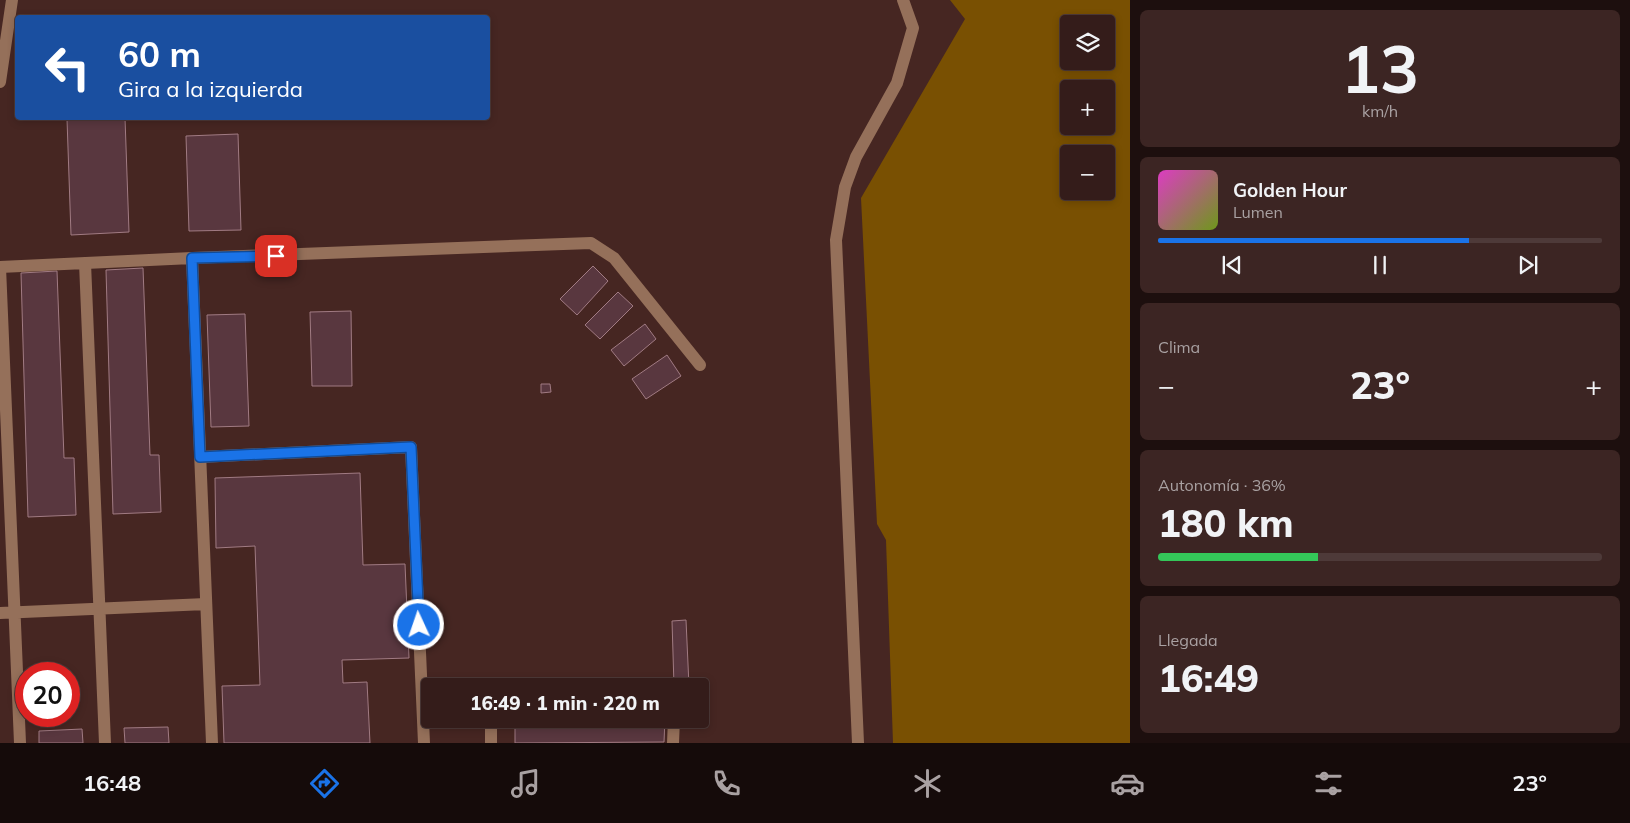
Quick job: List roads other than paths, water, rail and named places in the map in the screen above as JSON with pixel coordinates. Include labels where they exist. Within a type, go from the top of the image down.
[{"type":"lane","points":[[0,82],[12,0]]},
{"type":"lane","points":[[858,743],[836,240],[845,187],[856,157],[897,83],[913,28],[903,0]]},
{"type":"lane","points":[[20,743],[0,267],[591,243],[614,258],[700,365]]},
{"type":"lane","points":[[192,258],[212,743]]},
{"type":"lane","points":[[84,263],[105,743]]},
{"type":"lane","points":[[200,457],[411,447],[424,743]]},
{"type":"lane","points":[[0,612],[206,604]]},
{"type":"lane","points":[[491,728],[491,743]]},
{"type":"lane","points":[[673,743],[674,728]]}]
